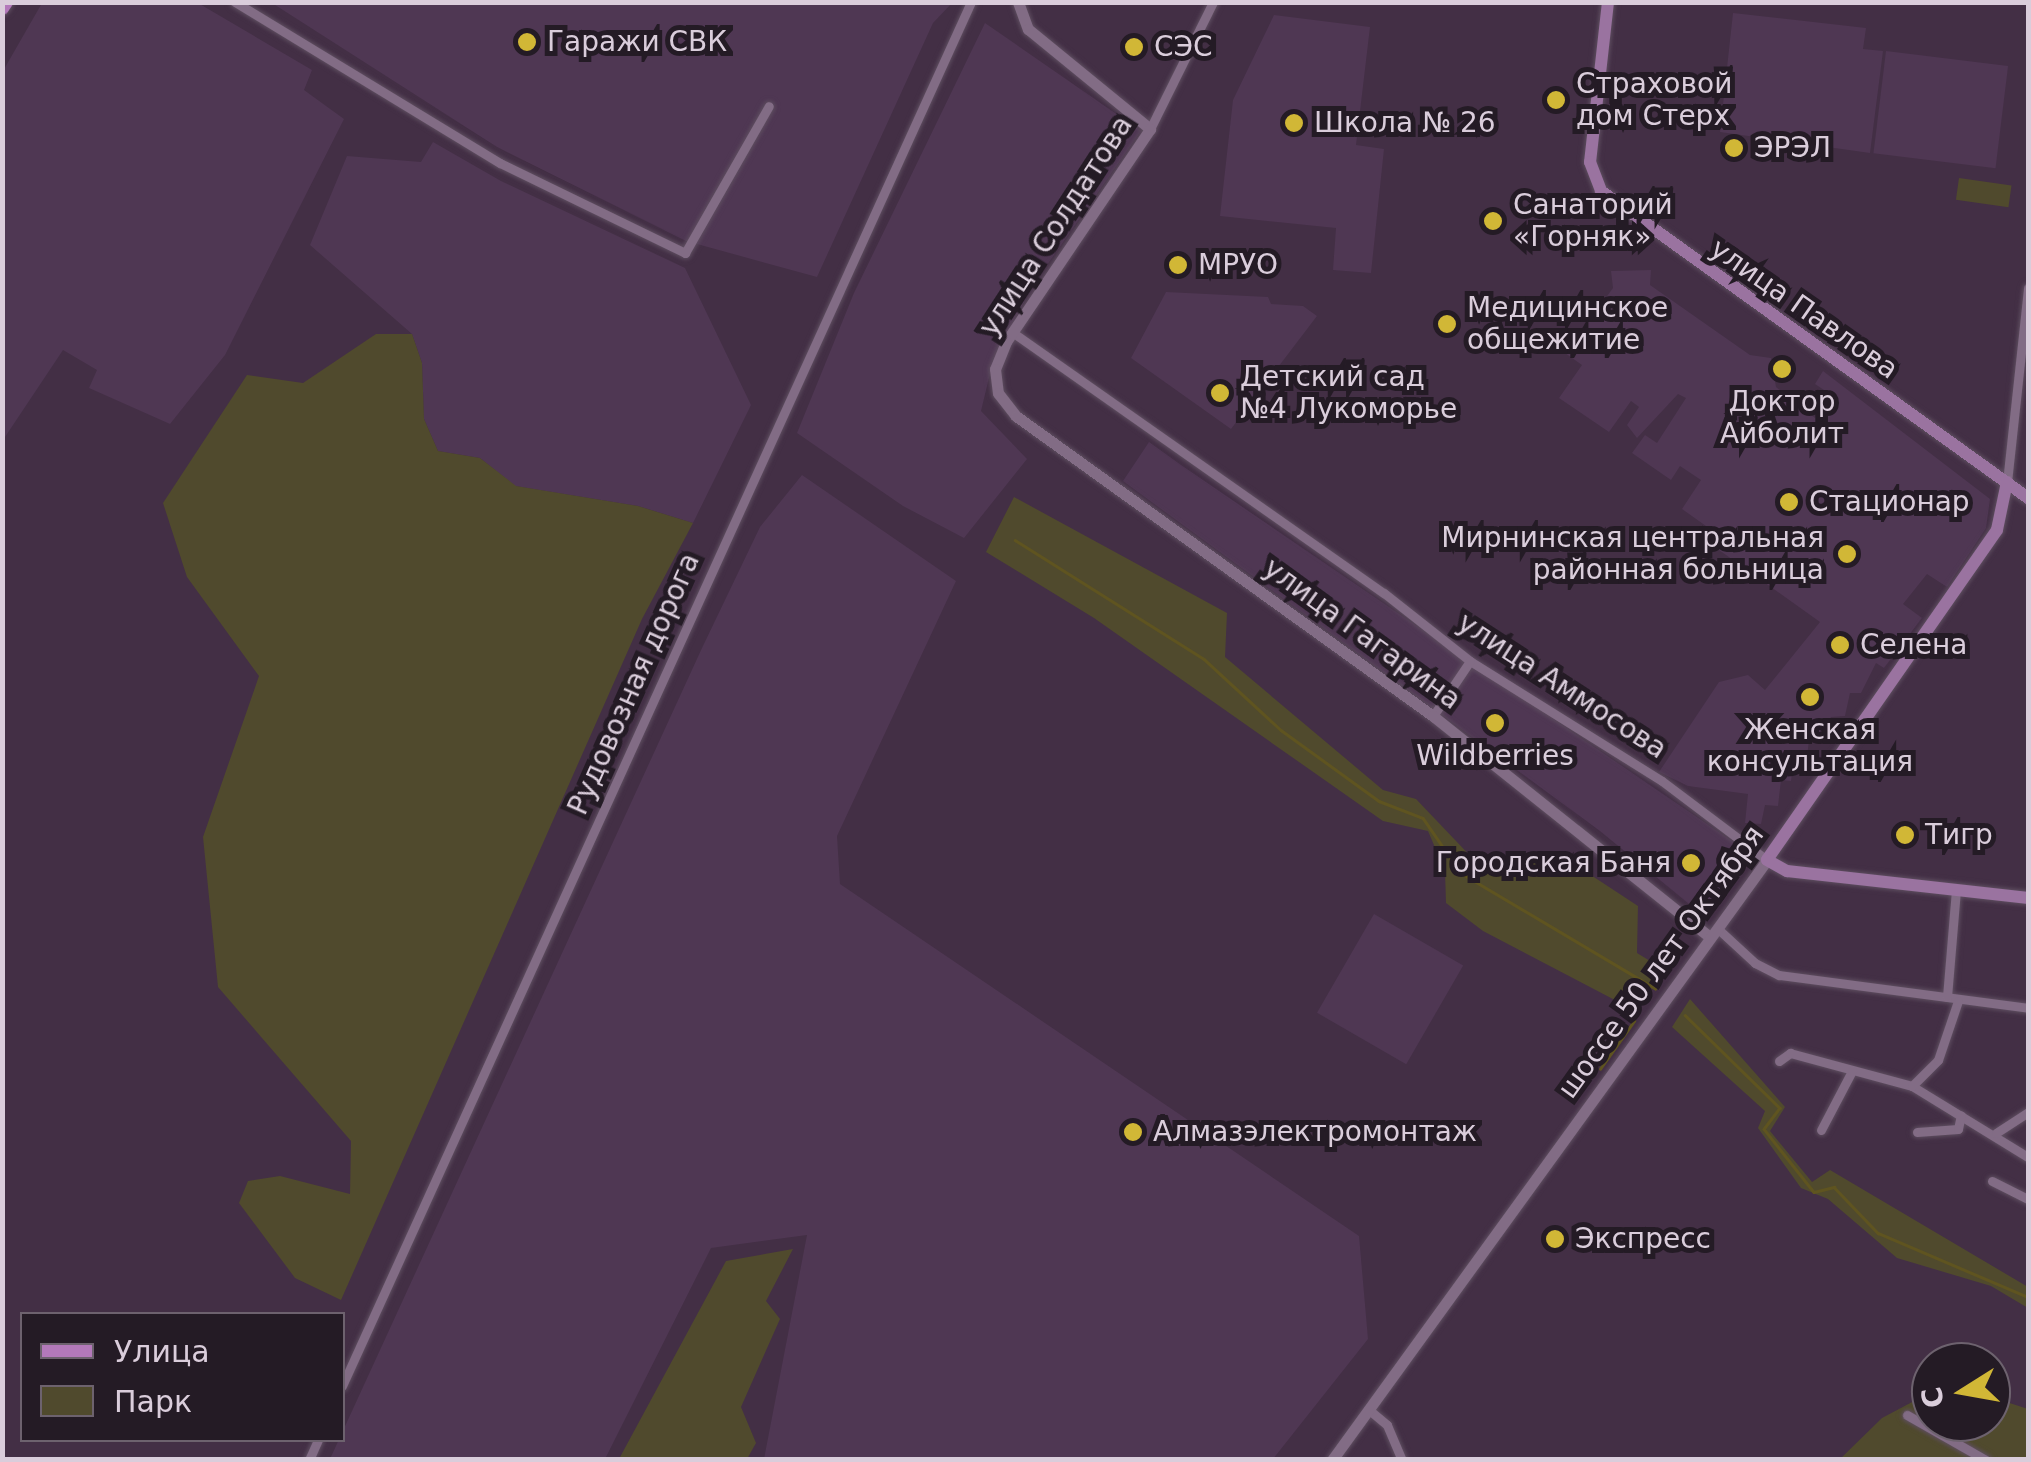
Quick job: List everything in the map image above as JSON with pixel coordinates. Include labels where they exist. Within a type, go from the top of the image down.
[{"type":"main road","name":"улица Павлова","points":[[1608,2],[1590,162],[1601,192],[2028,498]]},
{"type":"main road","name":"шоссе 50 лет Октября","points":[[1766,860],[1997,530],[2006,482]]},
{"type":"main road","name":"улица Аммосова","points":[[1766,860],[1787,871],[2028,898]]},
{"type":"street","points":[[235,2],[500,163],[686,253],[769,106]]},
{"type":"street","name":"Рудовозная дорога","points":[[345,1379],[971,2]]},
{"type":"street","points":[[1018,2],[1028,29],[1150,129]]},
{"type":"street","name":"улица Солдатова","points":[[995,370],[1012,332],[1150,129],[1213,2]]},
{"type":"street","points":[[2006,482],[2028,288]]},
{"type":"street","name":"улица Аммосова","points":[[1012,332],[1384,592],[1470,661],[1662,780],[1766,860]]},
{"type":"street","name":"улица Гагарина","points":[[995,370],[998,393],[1016,416],[1433,716],[1714,932],[1779,975],[2028,1008]]},
{"type":"street","points":[[1433,716],[1470,661]]},
{"type":"street","name":"шоссе 50 лет Октября","points":[[1332,1460],[1766,860]]},
{"type":"street","points":[[1947,997],[1956,890]]},
{"type":"street","points":[[1912,1086],[1938,1060],[1958,1001]]},
{"type":"street","points":[[1780,1061],[1790,1053],[1912,1086],[2028,1157]]},
{"type":"street","points":[[1822,1130],[1852,1071]]},
{"type":"street","points":[[1996,1134],[2028,1112]]},
{"type":"street","points":[[1917,1132],[1958,1129],[1962,1115]]},
{"type":"street","points":[[1992,1181],[2028,1198]]},
{"type":"street","points":[[1368,1409],[1387,1425],[1402,1460]]},
{"type":"street","points":[[1907,1415],[1986,1460]]},
{"type":"shaded area","points":[[42,3],[198,3],[312,70],[304,90],[344,119],[225,355],[170,424],[89,388],[97,370],[63,350],[3,440],[3,71]]},
{"type":"shaded area","points":[[272,3],[952,3],[933,23],[817,277],[686,241],[497,147]]},
{"type":"shaded area","points":[[1733,13],[1866,28],[1863,49],[1883,51],[1870,153],[1720,132]]},
{"type":"shaded area","name":"Школа № 26","points":[[1274,15],[1370,27],[1356,145],[1384,149],[1371,273],[1333,270],[1336,228],[1220,216],[1233,100]]},
{"type":"shaded area","points":[[985,23],[1141,131],[1033,285],[993,361],[981,411],[1027,459],[964,538],[903,506],[797,433],[854,293]]},
{"type":"shaded area","points":[[1886,51],[2008,66],[1996,168],[1873,153]]},
{"type":"shaded area","points":[[433,142],[501,181],[685,268],[751,405],[693,523],[638,506],[515,486],[480,458],[438,451],[424,419],[422,363],[412,334],[310,245],[347,156],[421,162]]},
{"type":"shaded area","name":"Мирнинская центральная районная больница","points":[[1651,270],[1650,285],[1750,355],[1771,358],[1776,387],[1815,418],[1830,394],[1815,384],[1823,371],[1990,499],[1986,528],[1947,587],[1927,574],[1903,604],[1922,618],[1884,668],[1876,663],[1861,693],[1850,693],[1845,716],[1831,717],[1824,733],[1810,732],[1807,757],[1794,757],[1791,781],[1781,780],[1778,806],[1765,805],[1761,824],[1745,823],[1748,794],[1688,786],[1659,772],[1719,682],[1748,675],[1765,690],[1820,622],[1698,535],[1706,526],[1682,509],[1701,480],[1680,466],[1671,480],[1632,453],[1645,435],[1657,443],[1686,398],[1678,394],[1637,438],[1627,425],[1639,407],[1631,401],[1609,432],[1559,398],[1582,365],[1565,353],[1613,288],[1611,271]]},
{"type":"shaded area","name":"Детский сад №4 Лукоморье","points":[[1166,292],[1268,297],[1271,304],[1303,306],[1317,316],[1231,429],[1131,358]]},
{"type":"shaded area","points":[[1149,442],[1751,854],[1700,913],[1600,831],[1123,481]]},
{"type":"shaded area","points":[[802,475],[956,581],[837,836],[840,884],[1359,1236],[1368,1339],[1273,1459],[764,1459],[807,1235],[711,1248],[605,1459],[330,1459],[338,1442],[345,1442],[345,1426],[760,527]]},
{"type":"shaded area","points":[[1374,914],[1463,966],[1406,1064],[1317,1013]]},
{"type":"green space","points":[[1959,178],[2011,185],[2008,207],[1956,200]]},
{"type":"green space","points":[[376,334],[412,334],[422,363],[424,419],[438,451],[480,458],[516,486],[638,506],[693,523],[642,619],[341,1300],[295,1278],[239,1203],[248,1181],[280,1176],[350,1194],[351,1141],[218,987],[203,837],[259,676],[187,577],[163,503],[247,375],[303,383]]},
{"type":"green space","points":[[1014,497],[1227,613],[1225,657],[1383,790],[1416,799],[1477,863],[1526,853],[1565,858],[1638,906],[1637,953],[1665,970],[1632,1009],[1483,931],[1446,903],[1445,871],[1428,831],[1383,821],[1094,618],[986,552]]},
{"type":"green space","points":[[1690,999],[1785,1107],[1770,1131],[1812,1182],[1830,1170],[2028,1287],[2028,1308],[1991,1286],[1897,1258],[1828,1199],[1801,1188],[1758,1128],[1765,1111],[1672,1027]]},
{"type":"green space","points":[[793,1249],[766,1301],[780,1319],[741,1407],[756,1443],[747,1459],[619,1459],[726,1261]]},
{"type":"green space","points":[[1911,1403],[1911,1442],[2011,1442],[2011,1403],[2028,1409],[2028,1459],[1839,1460],[1882,1418]]},
{"type":"waterway","points":[[1015,540],[1204,659],[1281,730],[1379,801],[1423,818],[1461,873],[1655,988]]},
{"type":"waterway","points":[[1600,1069],[1634,1021],[1632,1009]]},
{"type":"waterway","points":[[1685,1015],[1780,1108],[1764,1129],[1814,1192],[1834,1187],[1878,1233],[2028,1297]]},
{"type":"place","name":"Гаражи СВК","points":[[527,42]]},
{"type":"place","name":"СЭС","points":[[1134,47]]},
{"type":"place","name":"Страховой дом Стерх","points":[[1556,100]]},
{"type":"place","name":"Школа № 26","points":[[1294,123]]},
{"type":"place","name":"ЭРЭЛ","points":[[1734,148]]},
{"type":"place","name":"Санаторий «Горняк»","points":[[1493,221]]},
{"type":"place","name":"МРУО","points":[[1178,265]]},
{"type":"place","name":"Медицинское общежитие","points":[[1447,324]]},
{"type":"place","name":"Доктор Айболит","points":[[1782,369]]},
{"type":"place","name":"Детский сад №4 Лукоморье","points":[[1220,393]]},
{"type":"place","name":"Стационар","points":[[1789,502]]},
{"type":"place","name":"Мирнинская центральная районная больница","points":[[1847,554]]},
{"type":"place","name":"Селена","points":[[1840,645]]},
{"type":"place","name":"Женская консультация","points":[[1810,697]]},
{"type":"place","name":"Wildberries","points":[[1495,723]]},
{"type":"place","name":"Тигр","points":[[1905,835]]},
{"type":"place","name":"Городская Баня","points":[[1691,863]]},
{"type":"place","name":"Алмазэлектромонтаж","points":[[1133,1132]]},
{"type":"place","name":"Экспресс","points":[[1555,1239]]}]
